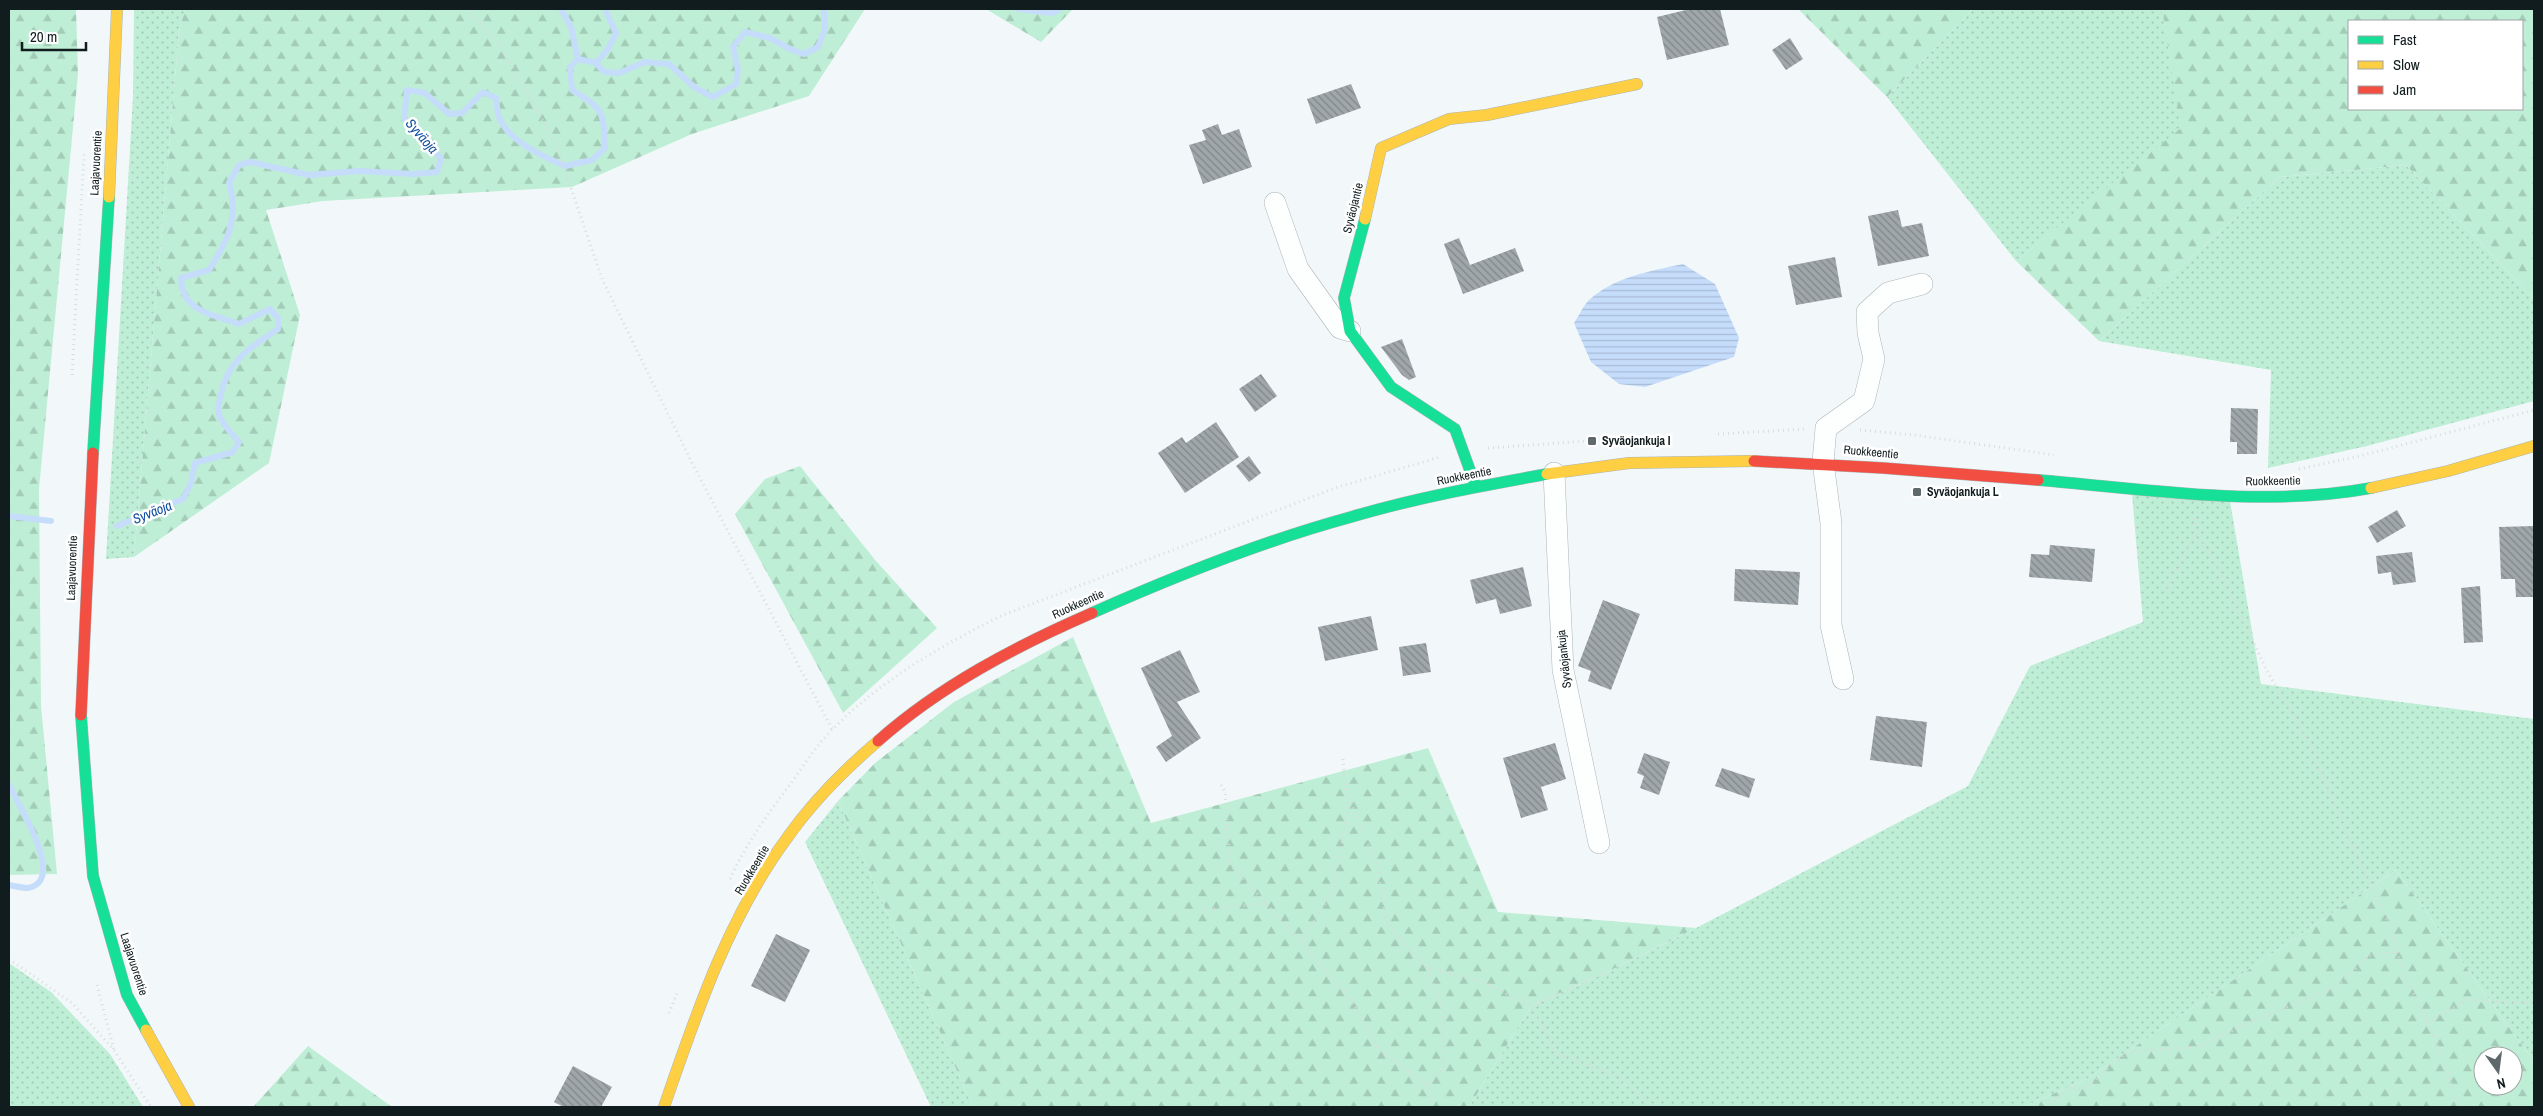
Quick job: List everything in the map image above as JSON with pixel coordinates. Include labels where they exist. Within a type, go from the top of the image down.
[{"type":"street","name":"Laajavuorentie","points":[[117,9],[105,280],[88,536],[81,717],[93,876],[127,995],[189,1107]]},
{"type":"street","name":"Syväojantie","points":[[1476,487],[1455,429],[1391,388],[1350,331],[1344,298],[1370,205],[1381,148],[1449,119],[1487,115],[1637,84]]},
{"type":"street","points":[[1276,203],[1298,269],[1340,328],[1350,331]]},
{"type":"street","points":[[1843,680],[1831,625],[1832,523],[1824,462],[1826,428],[1864,401],[1874,359],[1868,333],[1867,312],[1888,293],[1922,284]]},
{"type":"street","name":"Ruokkeentie","points":[[664,1107],[708,982],[735,925],[774,857],[811,806],[850,766],[912,713],[970,673],[1023,644],[1109,605],[1282,539],[1346,517],[1476,487],[1554,473],[1626,463],[1824,462],[2194,494],[2267,496],[2359,490],[2420,477],[2534,446]]},
{"type":"street","name":"Syväojankuja","points":[[1554,473],[1563,670],[1599,843]]},
{"type":"path","points":[[466,9],[499,44],[555,142],[603,281],[690,459],[832,729]]},
{"type":"path","points":[[2297,470],[2360,456],[2534,410]]},
{"type":"path","points":[[1709,435],[1826,428],[1914,435],[2059,455]]},
{"type":"path","points":[[725,888],[755,830],[832,729],[911,665],[956,638],[1003,615],[1338,487],[1464,450],[1592,441]]},
{"type":"path","points":[[2165,592],[2196,534],[2194,494]]},
{"type":"path","points":[[2196,534],[2215,561],[2266,669],[2308,740],[2345,830],[2391,928],[2402,973],[2428,1022],[2460,1107]]},
{"type":"path","points":[[1343,759],[1346,792],[1376,862],[1387,923],[1427,968],[1444,1012],[1444,1068],[1426,1085]]},
{"type":"path","points":[[1220,785],[1225,792],[1230,864],[1301,942],[1352,1002],[1379,1050],[1426,1085],[1432,1107]]},
{"type":"path","points":[[1301,942],[1334,889],[1349,799]]},
{"type":"path","points":[[1204,910],[1266,903]]},
{"type":"path","points":[[2047,1107],[2069,1087],[2084,1089],[2127,1052],[2198,1047],[2250,1022],[2338,986],[2369,955],[2397,952]]},
{"type":"path","points":[[9,959],[54,989],[72,1004],[114,1050],[150,1107]]},
{"type":"path","points":[[1427,968],[1480,981],[1531,1006],[1556,1053],[1612,1074],[1655,1107]]},
{"type":"path","points":[[1531,1006],[1605,973]]},
{"type":"path","points":[[666,1023],[680,986]]},
{"type":"path","points":[[2428,1022],[2467,1000],[2530,1003],[2534,1000]]},
{"type":"green space","points":[[9,9],[76,9],[78,74],[39,489],[41,706],[57,874],[9,875]]},
{"type":"green space","points":[[134,9],[185,9],[179,31],[134,557],[106,559],[133,97]]},
{"type":"green space","points":[[185,9],[865,9],[809,96],[692,134],[572,187],[323,201],[266,210],[300,315],[269,463],[134,557],[179,31]]},
{"type":"green space","points":[[986,9],[1073,9],[1041,42]]},
{"type":"green space","points":[[1798,9],[1973,9],[1887,97]]},
{"type":"green space","points":[[1973,9],[2162,9],[2182,128],[2016,261],[1887,97]]},
{"type":"green space","points":[[2162,9],[2534,9],[2534,299],[2406,165],[2280,177],[2099,341],[2016,261],[2181,128]]},
{"type":"green space","points":[[2406,165],[2534,299],[2534,401],[2367,446],[2268,468],[2271,370],[2099,341],[2280,177]]},
{"type":"green space","points":[[800,466],[876,561],[937,628],[843,713],[735,514],[765,479]]},
{"type":"green space","points":[[2132,494],[2230,501],[2261,684],[2534,719],[2534,1062],[2396,870],[2087,1079],[2023,1107],[1469,1107],[1531,1006],[1605,973],[1696,928],[1968,786],[2030,666],[2143,622]]},
{"type":"green space","points":[[1073,637],[1151,823],[1428,748],[1498,912],[1696,928],[1605,973],[1531,1006],[1469,1107],[973,1107],[838,801],[875,763],[954,702]]},
{"type":"green space","points":[[838,801],[973,1107],[931,1107],[805,842]]},
{"type":"green space","points":[[2396,870],[2522,1046],[2473,1046],[2473,1096],[2523,1096],[2523,1047],[2534,1062],[2534,1107],[2023,1107],[2087,1079]]},
{"type":"green space","points":[[9,963],[51,992],[110,1054],[143,1107],[9,1107]]},
{"type":"green space","points":[[308,1046],[392,1107],[253,1107]]},
{"type":"water","points":[[1683,264],[1715,284],[1739,338],[1734,357],[1645,387],[1619,384],[1591,362],[1574,323],[1589,300],[1621,280]]},
{"type":"building","points":[[1690,9],[1720,9],[1729,45],[1667,60],[1657,17]]},
{"type":"building","points":[[1790,38],[1803,59],[1786,70],[1772,50]]},
{"type":"building","points":[[1351,84],[1361,108],[1316,124],[1307,99]]},
{"type":"building","points":[[1218,124],[1222,135],[1239,129],[1252,167],[1203,184],[1189,145],[1206,140],[1202,130]]},
{"type":"building","points":[[1898,210],[1902,227],[1922,223],[1929,256],[1878,266],[1868,216]]},
{"type":"building","points":[[1459,238],[1470,265],[1515,248],[1524,271],[1463,294],[1444,244]]},
{"type":"building","points":[[1835,257],[1842,297],[1796,305],[1788,266]]},
{"type":"building","points":[[1402,339],[1416,377],[1409,380],[1402,375],[1381,347]]},
{"type":"building","points":[[1261,374],[1277,396],[1255,412],[1239,389]]},
{"type":"building","points":[[2231,408],[2258,409],[2257,454],[2237,454],[2237,442],[2230,442]]},
{"type":"building","points":[[1216,422],[1239,457],[1185,493],[1158,453],[1182,437],[1186,443]]},
{"type":"building","points":[[1249,456],[1261,473],[1249,482],[1236,466]]},
{"type":"building","points":[[2397,510],[2406,526],[2377,543],[2368,527]]},
{"type":"building","points":[[2534,526],[2534,597],[2516,597],[2515,579],[2501,579],[2499,527]]},
{"type":"building","points":[[2050,545],[2095,549],[2092,582],[2029,577],[2031,554],[2049,555]]},
{"type":"building","points":[[2412,552],[2416,582],[2393,585],[2391,572],[2378,574],[2376,556]]},
{"type":"building","points":[[1523,567],[1532,606],[1500,614],[1496,599],[1476,604],[1470,580]]},
{"type":"building","points":[[1735,569],[1800,572],[1798,605],[1734,601]]},
{"type":"building","points":[[2480,586],[2483,642],[2464,643],[2461,588]]},
{"type":"building","points":[[1603,600],[1640,614],[1611,690],[1588,681],[1591,671],[1578,666]]},
{"type":"building","points":[[1371,616],[1378,650],[1325,661],[1318,627]]},
{"type":"building","points":[[1426,643],[1431,672],[1403,676],[1399,647]]},
{"type":"building","points":[[1180,650],[1200,692],[1177,702],[1201,738],[1166,762],[1156,747],[1172,736],[1141,668]]},
{"type":"building","points":[[1876,716],[1927,722],[1922,767],[1870,760]]},
{"type":"building","points":[[1555,743],[1566,779],[1541,787],[1548,810],[1521,818],[1503,758]]},
{"type":"building","points":[[1644,753],[1670,762],[1659,795],[1640,788],[1644,776],[1637,773]]},
{"type":"building","points":[[1722,768],[1755,779],[1749,798],[1715,786]]},
{"type":"building","points":[[776,934],[810,950],[785,1002],[751,986]]},
{"type":"building","points":[[573,1066],[612,1087],[601,1107],[564,1107],[554,1102]]},
{"type":"waterway","points":[[561,9],[571,27],[578,59]]},
{"type":"waterway","points":[[596,63],[608,49],[616,33],[605,9]]},
{"type":"waterway","name":"Syväoja","points":[[117,526],[183,499],[191,483],[195,463],[233,452],[239,442],[223,423],[218,410],[224,382],[235,363],[250,348],[278,329],[278,318],[270,309],[239,324],[200,310],[192,305],[183,289],[181,278],[209,270],[222,249],[232,218],[232,196],[229,183],[239,165],[250,162],[309,175],[359,171],[414,174],[437,172],[441,158],[404,119],[407,90],[425,93],[449,114],[462,113],[483,92],[496,98],[498,115],[510,134],[518,141],[565,166],[592,160],[605,148],[604,126],[596,107],[572,90],[570,67],[578,59],[596,63],[604,72],[619,73],[645,62],[669,64],[694,87],[713,97],[736,84],[738,70],[733,47],[745,32],[770,38],[804,54],[818,47],[825,29],[824,9]]},
{"type":"waterway","name":"Syväoja","points":[[1018,9],[1052,13],[1060,9]]},
{"type":"waterway","name":"Syväoja","points":[[9,516],[51,521]]},
{"type":"waterway","name":"Syväoja","points":[[9,785],[36,841],[42,857],[43,871],[39,882],[28,888],[9,885]]},
{"type":"traffic: fast","points":[[93,453],[109,197]]},
{"type":"traffic: fast","points":[[1365,219],[1344,298],[1350,331],[1391,387],[1455,429],[1476,487]]},
{"type":"traffic: fast","points":[[1092,613],[1220,560],[1318,526],[1424,498],[1547,474]]},
{"type":"traffic: fast","points":[[2038,480],[2163,492],[2247,497],[2330,494],[2371,488]]},
{"type":"traffic: fast","points":[[81,715],[93,876],[127,995],[146,1030]]},
{"type":"traffic: slow","points":[[109,197],[117,9]]},
{"type":"traffic: slow","points":[[1365,219],[1381,148],[1449,119],[1487,115],[1637,84]]},
{"type":"traffic: slow","points":[[2371,488],[2448,471],[2534,446]]},
{"type":"traffic: slow","points":[[1547,474],[1629,463],[1754,461]]},
{"type":"traffic: slow","points":[[664,1107],[701,1002],[747,901],[797,824],[841,775],[878,741]]},
{"type":"traffic: slow","points":[[146,1030],[189,1107]]},
{"type":"traffic: jam","points":[[81,715],[93,453]]},
{"type":"traffic: jam","points":[[1754,461],[1883,468],[2038,480]]},
{"type":"traffic: jam","points":[[878,741],[927,702],[953,685],[1035,639],[1092,613]]},
{"type":"place","name":"Syväojankuja I","points":[[1592,441]]},
{"type":"place","name":"Syväojankuja L","points":[[1917,492]]}]
